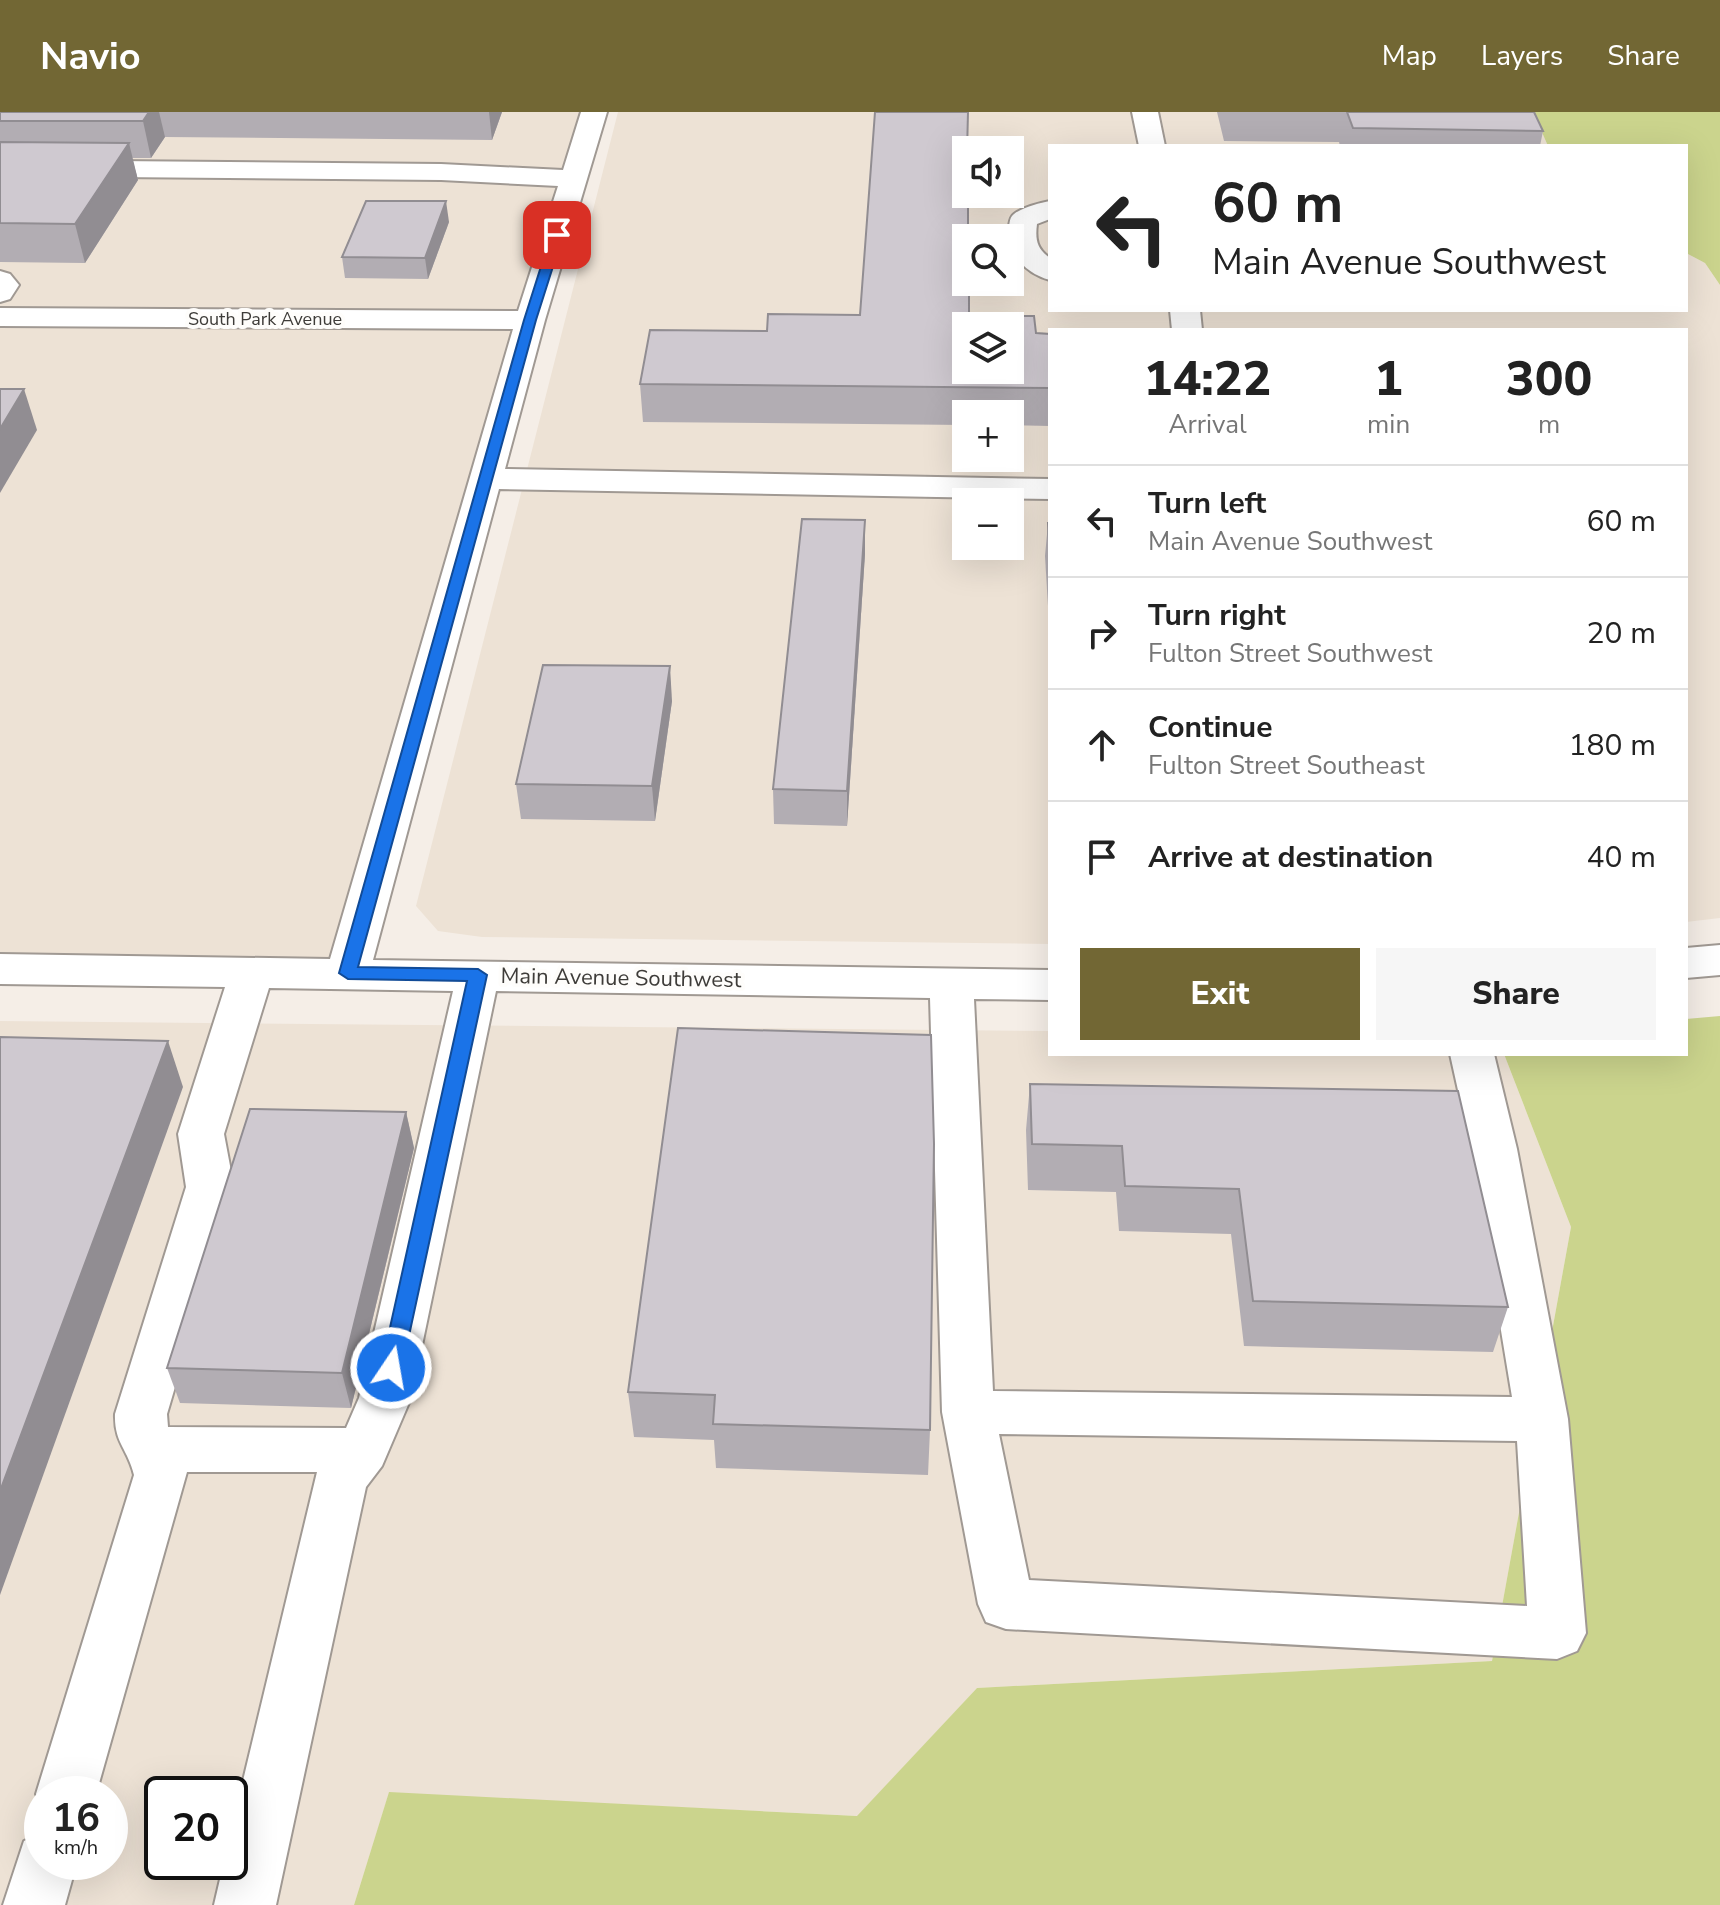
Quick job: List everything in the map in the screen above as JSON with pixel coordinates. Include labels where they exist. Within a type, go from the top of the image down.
[{"type":"street","points":[[348,973],[530,320],[594,112]]},
{"type":"street","points":[[1145,112],[1152,144]]},
{"type":"street","points":[[0,168],[441,172],[575,179]]},
{"type":"street","points":[[1048,210],[1024,220],[1020,240],[1027,256],[1048,270]]},
{"type":"street","points":[[0,280],[5,285],[0,293]]},
{"type":"street","name":"South Park Avenue","points":[[0,317],[530,320]]},
{"type":"street","points":[[486,479],[1048,489]]},
{"type":"street","points":[[1688,963],[1720,960]]},
{"type":"street","name":"Main Avenue Southwest","points":[[0,969],[1048,985]]},
{"type":"street","points":[[71,1776],[161,1475],[155,1449],[141,1433],[141,1414],[210,1187],[201,1134],[252,972]]},
{"type":"street","points":[[245,1905],[341,1479],[363,1450],[385,1398],[478,975]]},
{"type":"street","points":[[951,983],[968,1412],[1006,1604],[1557,1633],[1542,1419],[1494,1149],[1472,1056]]},
{"type":"street","points":[[968,1412],[1542,1419]]},
{"type":"street","points":[[155,1449],[363,1450]]},
{"type":"street","points":[[34,1905],[41,1880]]},
{"type":"shaded area","points":[[0,112],[589,112],[348,973],[0,968]]},
{"type":"shaded area","points":[[618,112],[1533,112],[1547,144],[1048,144],[1048,312],[1688,312],[1688,254],[1705,263],[1720,285],[1720,918],[1688,922],[1688,328],[1048,328],[1048,944],[482,937],[438,931],[416,906]]},
{"type":"shaded area","points":[[0,1021],[1048,1031],[1048,1056],[1505,1056],[1571,1227],[1492,1661],[977,1688],[858,1816],[389,1793],[354,1905],[0,1905]]},
{"type":"green space","points":[[1533,112],[1720,112],[1720,285],[1705,263],[1688,254],[1688,144],[1547,144]]},
{"type":"green space","points":[[1720,1016],[1720,1905],[354,1905],[389,1792],[857,1816],[977,1688],[1492,1661],[1571,1227],[1505,1056],[1688,1056],[1688,1019]]},
{"type":"building","points":[[0,112],[149,112],[143,121],[0,121]]},
{"type":"building","points":[[875,112],[968,112],[967,136],[952,136],[952,208],[968,208],[968,224],[952,224],[952,296],[969,296],[969,312],[952,312],[952,384],[1024,384],[1024,316],[1034,316],[1036,333],[1048,334],[1048,388],[640,384],[650,330],[767,331],[768,314],[860,315]]},
{"type":"building","points":[[1347,112],[1534,112],[1543,131],[1353,128]]},
{"type":"building","points":[[0,142],[129,143],[75,224],[0,223]]},
{"type":"building","points":[[366,201],[446,201],[425,258],[342,257]]},
{"type":"building","points":[[0,389],[24,389],[0,429]]},
{"type":"building","points":[[802,519],[865,520],[847,791],[773,789]]},
{"type":"building","points":[[543,665],[670,666],[652,786],[516,784]]},
{"type":"building","points":[[678,1028],[931,1035],[934,1144],[930,1430],[713,1424],[715,1395],[628,1392]]},
{"type":"building","points":[[0,1037],[168,1041],[0,1491]]},
{"type":"building","points":[[1030,1084],[1458,1091],[1508,1307],[1253,1301],[1239,1189],[1125,1186],[1122,1146],[1032,1144]]},
{"type":"building","points":[[250,1109],[406,1112],[342,1373],[167,1368]]},
{"type":"route","points":[[391,1368],[478,975],[348,973],[530,320],[557,235]]}]
